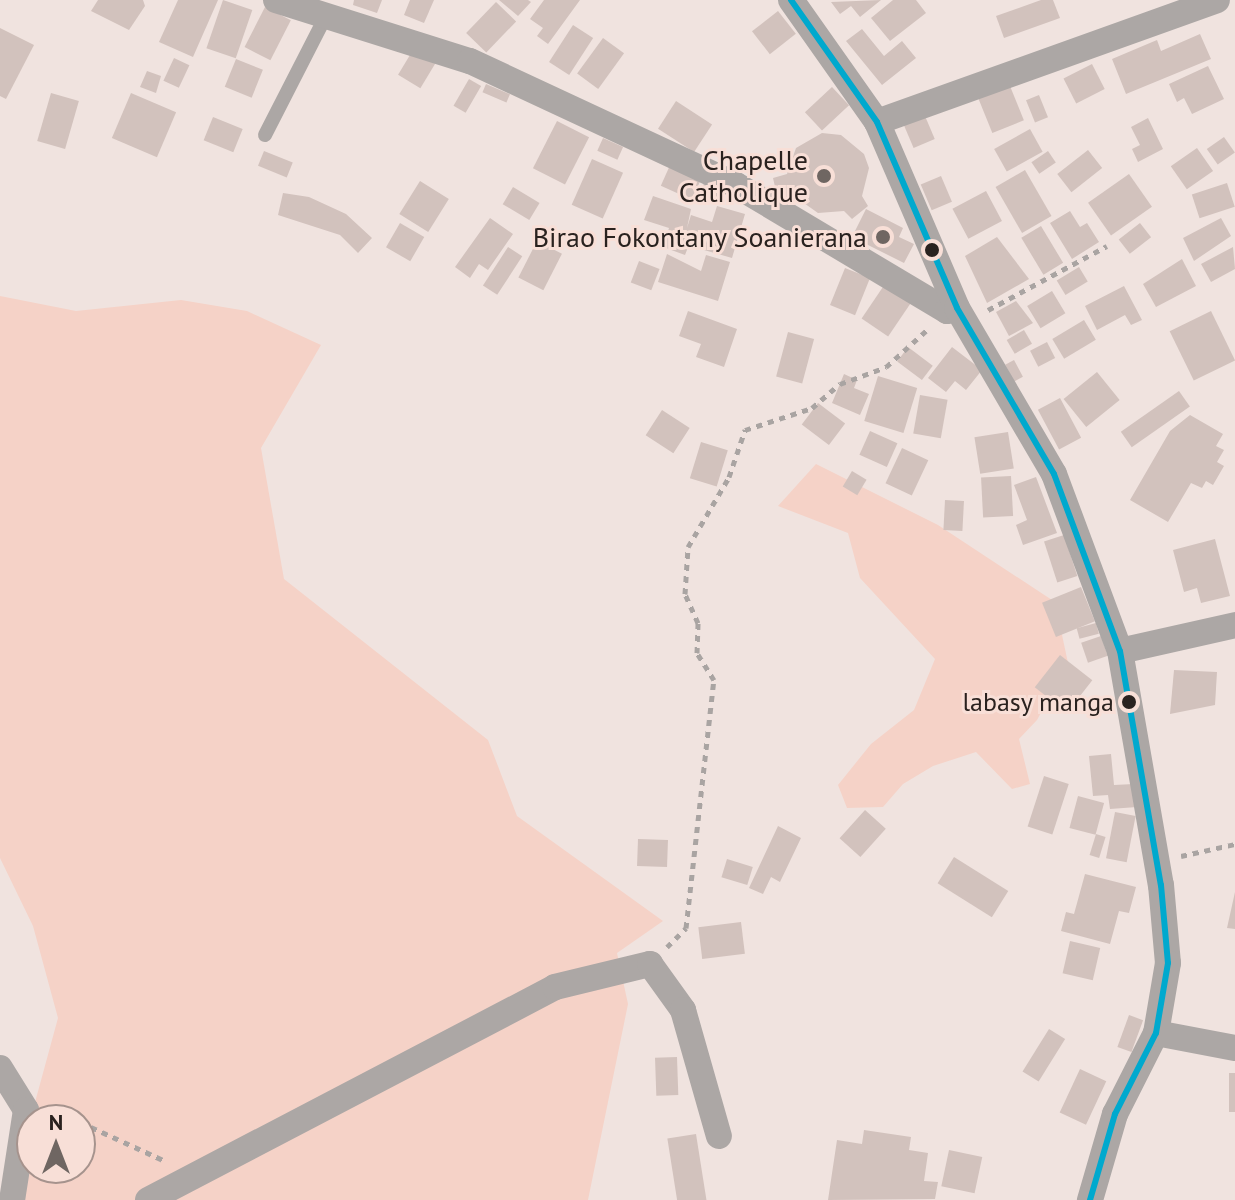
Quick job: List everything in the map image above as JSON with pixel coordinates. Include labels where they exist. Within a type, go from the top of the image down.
[{"type":"street","points":[[276,0],[325,18],[470,61],[736,185],[956,314]]},
{"type":"street","points":[[791,0],[877,122],[956,314],[1054,474],[1120,651],[1156,861],[1168,963],[1156,1033],[1115,1114],[1090,1200]]},
{"type":"street","points":[[877,122],[1217,0]]},
{"type":"street","points":[[1120,651],[1235,625]]},
{"type":"street","points":[[148,1200],[201,1168],[555,987],[650,964],[683,1010],[719,1136]]},
{"type":"street","points":[[1156,1033],[1235,1048]]},
{"type":"street","points":[[0,1068],[26,1110],[12,1200]]},
{"type":"lane","points":[[265,135],[325,18]]},
{"type":"path","points":[[650,964],[686,928],[714,680],[697,653],[698,623],[685,594],[688,547],[729,477],[745,430],[812,408],[840,384],[886,367],[956,314],[1107,246]]},
{"type":"path","points":[[1156,861],[1235,844]]},
{"type":"path","points":[[96,1128],[121,1138],[144,1155],[201,1168]]},
{"type":"shaded area","points":[[0,296],[76,311],[181,300],[247,311],[321,345],[261,448],[284,579],[488,740],[517,816],[663,921],[617,953],[628,1004],[588,1200],[18,1200],[20,1184],[96,1184],[96,1104],[35,1104],[58,1018],[33,926],[0,858]]},
{"type":"shaded area","points":[[816,464],[938,525],[1055,602],[1068,663],[1037,720],[1019,739],[1030,784],[1012,789],[976,752],[933,766],[903,784],[883,807],[847,808],[838,785],[871,744],[914,710],[935,659],[860,578],[848,533],[778,506]]},
{"type":"building","points":[[98,0],[143,0],[145,6],[129,30],[91,11]]},
{"type":"building","points":[[178,0],[218,0],[193,57],[159,42]]},
{"type":"building","points":[[223,0],[252,10],[236,58],[206,48]]},
{"type":"building","points":[[354,0],[382,0],[377,13],[353,5]]},
{"type":"building","points":[[410,0],[434,0],[424,23],[404,15]]},
{"type":"building","points":[[499,0],[528,0],[531,2],[518,16]]},
{"type":"building","points":[[544,0],[580,0],[548,44],[537,36],[543,28],[530,19]]},
{"type":"building","points":[[881,0],[860,17],[851,6],[840,14],[831,2]]},
{"type":"building","points":[[893,0],[916,0],[926,13],[890,41],[871,18]]},
{"type":"building","points":[[1041,0],[1053,0],[1060,18],[1004,38],[996,16]]},
{"type":"building","points":[[496,2],[516,21],[486,52],[466,33]]},
{"type":"building","points":[[265,7],[291,20],[270,60],[245,47]]},
{"type":"building","points":[[778,11],[796,34],[770,54],[752,31]]},
{"type":"building","points":[[573,25],[593,38],[569,75],[549,62]]},
{"type":"building","points":[[0,28],[34,45],[6,99],[0,96]]},
{"type":"building","points":[[862,29],[884,56],[902,41],[916,58],[882,85],[846,41]]},
{"type":"building","points":[[1200,34],[1211,59],[1126,94],[1112,59],[1157,40],[1161,51]]},
{"type":"building","points":[[603,38],[624,53],[598,89],[577,74]]},
{"type":"building","points":[[413,50],[435,63],[420,88],[398,75]]},
{"type":"building","points":[[174,58],[189,65],[179,88],[163,81]]},
{"type":"building","points":[[236,59],[263,70],[252,98],[225,87]]},
{"type":"building","points":[[1092,64],[1105,89],[1076,103],[1063,79]]},
{"type":"building","points":[[1208,66],[1224,99],[1192,114],[1184,98],[1177,102],[1169,84]]},
{"type":"building","points":[[147,71],[161,76],[156,93],[140,87]]},
{"type":"building","points":[[469,79],[481,86],[466,113],[454,106]]},
{"type":"building","points":[[486,84],[510,94],[506,102],[482,92]]},
{"type":"building","points":[[1010,86],[1024,120],[992,133],[978,99]]},
{"type":"building","points":[[832,87],[849,105],[822,131],[805,112]]},
{"type":"building","points":[[51,93],[79,101],[65,149],[37,141]]},
{"type":"building","points":[[131,93],[176,112],[157,157],[112,138]]},
{"type":"building","points":[[1039,95],[1048,117],[1035,122],[1026,100]]},
{"type":"building","points":[[676,101],[712,124],[694,152],[658,129]]},
{"type":"building","points":[[925,116],[935,139],[914,148],[904,125]]},
{"type":"building","points":[[213,117],[243,129],[233,152],[204,140]]},
{"type":"building","points":[[1148,118],[1163,149],[1138,162],[1132,149],[1140,145],[1131,127]]},
{"type":"building","points":[[557,121],[589,137],[565,185],[533,168]]},
{"type":"building","points":[[1030,129],[1043,152],[1007,172],[994,149]]},
{"type":"building","name":"Chapelle Catholique","points":[[822,133],[841,135],[864,154],[869,168],[862,196],[868,206],[852,219],[844,211],[818,213],[794,196],[778,200],[773,178],[787,174],[796,148]]},
{"type":"building","points":[[1224,137],[1235,153],[1218,165],[1207,149]]},
{"type":"building","points":[[603,138],[623,147],[617,160],[597,151]]},
{"type":"building","points":[[1197,148],[1213,171],[1187,189],[1171,166]]},
{"type":"building","points":[[1088,150],[1102,168],[1071,192],[1057,174]]},
{"type":"building","points":[[264,151],[293,163],[287,177],[258,166]]},
{"type":"building","points":[[1048,151],[1056,163],[1039,174],[1031,162]]},
{"type":"building","points":[[592,159],[623,173],[603,219],[572,205]]},
{"type":"building","points":[[671,163],[702,177],[692,200],[661,186]]},
{"type":"building","points":[[1025,170],[1052,216],[1022,233],[996,187]]},
{"type":"building","points":[[1129,174],[1152,207],[1111,235],[1088,203]]},
{"type":"building","points":[[941,176],[952,202],[932,210],[921,185]]},
{"type":"building","points":[[706,179],[722,186],[715,201],[699,194]]},
{"type":"building","points":[[420,181],[449,199],[428,232],[399,214]]},
{"type":"building","points":[[1227,183],[1235,207],[1200,218],[1192,194]]},
{"type":"building","points":[[513,187],[540,203],[529,220],[503,204]]},
{"type":"building","points":[[986,191],[1002,221],[968,239],[952,209]]},
{"type":"building","points":[[283,193],[309,197],[346,214],[372,238],[358,253],[340,235],[278,215]]},
{"type":"building","points":[[653,196],[691,209],[687,228],[691,215],[712,222],[717,206],[745,214],[732,258],[704,250],[708,237],[694,232],[685,255],[663,247],[669,228],[644,220]]},
{"type":"building","points":[[866,209],[903,228],[899,237],[914,244],[904,263],[852,237]]},
{"type":"building","points":[[1070,211],[1080,227],[1087,223],[1099,242],[1072,259],[1050,223]]},
{"type":"building","points":[[490,218],[513,234],[488,270],[479,264],[470,278],[455,267]]},
{"type":"building","points":[[1221,218],[1231,236],[1194,261],[1183,238]]},
{"type":"building","points":[[400,223],[424,237],[410,261],[386,247]]},
{"type":"building","points":[[1140,223],[1151,237],[1130,254],[1119,240]]},
{"type":"building","points":[[1041,226],[1063,263],[1043,275],[1021,238]]},
{"type":"building","points":[[997,237],[1029,279],[987,303],[965,256]]},
{"type":"building","points":[[537,241],[562,254],[543,290],[518,278]]},
{"type":"building","points":[[508,247],[522,256],[497,295],[483,286]]},
{"type":"building","points":[[1233,247],[1235,269],[1211,282],[1201,264]]},
{"type":"building","points":[[667,254],[701,271],[706,255],[730,262],[718,301],[658,282]]},
{"type":"building","points":[[1182,259],[1196,286],[1156,307],[1143,284]]},
{"type":"building","points":[[639,261],[660,269],[651,290],[631,282]]},
{"type":"building","points":[[1079,267],[1088,282],[1065,295],[1057,280]]},
{"type":"building","points":[[845,268],[870,278],[855,315],[830,305]]},
{"type":"building","points":[[889,278],[916,296],[888,337],[862,319]]},
{"type":"building","points":[[1124,286],[1142,320],[1131,325],[1125,315],[1097,330],[1085,306]]},
{"type":"building","points":[[1052,291],[1065,313],[1041,328],[1027,306]]},
{"type":"building","points":[[1016,301],[1033,323],[1009,336],[996,312]]},
{"type":"building","points":[[688,311],[737,329],[724,367],[696,357],[701,344],[679,336]]},
{"type":"building","points":[[1211,311],[1235,360],[1194,381],[1170,331]]},
{"type":"building","points":[[1084,320],[1096,340],[1064,359],[1052,339]]},
{"type":"building","points":[[1024,330],[1032,344],[1015,354],[1007,340]]},
{"type":"building","points":[[788,332],[814,339],[802,383],[776,376]]},
{"type":"building","points":[[1047,342],[1055,358],[1038,367],[1030,351]]},
{"type":"building","points":[[908,347],[933,366],[922,380],[897,361]]},
{"type":"building","points":[[952,347],[982,370],[966,390],[955,381],[946,392],[928,378]]},
{"type":"building","points":[[1014,360],[1023,377],[1014,381],[1005,365]]},
{"type":"building","points":[[1097,372],[1120,400],[1086,427],[1064,399]]},
{"type":"building","points":[[844,374],[857,380],[854,388],[869,394],[860,415],[832,403]]},
{"type":"building","points":[[878,376],[917,388],[903,433],[864,421]]},
{"type":"building","points":[[1179,391],[1190,407],[1132,447],[1121,432]]},
{"type":"building","points":[[920,395],[948,400],[941,438],[913,433]]},
{"type":"building","points":[[1060,398],[1081,438],[1059,449],[1038,410]]},
{"type":"building","points":[[818,403],[845,423],[829,445],[802,425]]},
{"type":"building","points":[[662,410],[690,428],[673,453],[646,435]]},
{"type":"building","points":[[1190,415],[1223,434],[1216,446],[1224,450],[1217,462],[1224,466],[1213,485],[1206,481],[1202,488],[1191,483],[1168,522],[1130,500],[1170,431]]},
{"type":"building","points":[[870,431],[897,443],[887,467],[859,455]]},
{"type":"building","points":[[1008,432],[1014,469],[980,474],[974,437]]},
{"type":"building","points":[[701,442],[728,450],[717,487],[690,478]]},
{"type":"building","points":[[902,448],[928,460],[912,496],[886,483]]},
{"type":"building","points":[[852,471],[867,480],[857,495],[843,486]]},
{"type":"building","points":[[1011,476],[1013,516],[983,518],[981,478]]},
{"type":"building","points":[[1036,477],[1057,533],[1023,545],[1016,525],[1027,520],[1014,485]]},
{"type":"building","points":[[945,500],[964,501],[962,531],[943,530]]},
{"type":"building","points":[[1064,535],[1077,576],[1057,582],[1044,541]]},
{"type":"building","points":[[1215,539],[1230,596],[1201,603],[1197,588],[1184,592],[1173,550]]},
{"type":"building","points":[[1081,587],[1095,621],[1056,637],[1042,603]]},
{"type":"building","points":[[1096,623],[1099,634],[1080,639],[1077,628]]},
{"type":"building","points":[[1101,636],[1108,656],[1088,663],[1081,643]]},
{"type":"building","points":[[1060,655],[1092,680],[1067,713],[1035,687]]},
{"type":"building","points":[[1174,670],[1217,672],[1215,705],[1170,714]]},
{"type":"building","points":[[1111,754],[1114,785],[1134,784],[1137,807],[1110,809],[1108,795],[1093,796],[1089,756]]},
{"type":"building","points":[[1044,776],[1069,784],[1052,834],[1028,826]]},
{"type":"building","points":[[1078,796],[1104,803],[1096,835],[1069,828]]},
{"type":"building","points":[[865,810],[886,829],[860,857],[840,838]]},
{"type":"building","points":[[1115,812],[1136,816],[1127,862],[1106,858]]},
{"type":"building","points":[[778,826],[801,838],[780,882],[771,877],[763,894],[749,888]]},
{"type":"building","points":[[1096,834],[1106,837],[1099,858],[1090,855]]},
{"type":"building","points":[[638,839],[668,840],[667,867],[637,866]]},
{"type":"building","points":[[954,857],[1008,891],[992,917],[938,883]]},
{"type":"building","points":[[727,859],[753,867],[747,885],[721,877]]},
{"type":"building","points":[[1085,874],[1136,887],[1129,913],[1119,911],[1110,944],[1061,931],[1066,912],[1074,914]]},
{"type":"building","points":[[1235,892],[1235,929],[1227,928]]},
{"type":"building","points":[[741,922],[745,954],[702,959],[698,927]]},
{"type":"building","points":[[1070,941],[1100,948],[1093,980],[1063,973]]},
{"type":"building","points":[[1129,1015],[1143,1020],[1131,1052],[1117,1047]]},
{"type":"building","points":[[1049,1029],[1065,1039],[1039,1081],[1023,1071]]},
{"type":"building","points":[[677,1057],[678,1095],[656,1096],[655,1058]]},
{"type":"building","points":[[1080,1069],[1106,1081],[1086,1125],[1060,1113]]},
{"type":"building","points":[[1229,1073],[1235,1073],[1235,1112],[1229,1112]]},
{"type":"building","points":[[864,1130],[911,1137],[909,1150],[928,1153],[924,1181],[938,1182],[935,1199],[828,1200],[837,1140],[862,1144]]},
{"type":"building","points":[[696,1134],[706,1200],[677,1200],[667,1139]]},
{"type":"building","points":[[949,1150],[982,1157],[975,1193],[941,1186]]},
{"type":"transit line","points":[[791,0],[877,122],[957,308],[1054,474],[1120,651],[1161,885],[1168,963],[1156,1033],[1115,1114],[1090,1200]]},
{"type":"place","name":"Chapelle Catholique","points":[[824,176]]},
{"type":"place","name":"Birao Fokontany Soanierana","points":[[883,237]]},
{"type":"place","name":"labasy manga","points":[[1129,702]]}]
